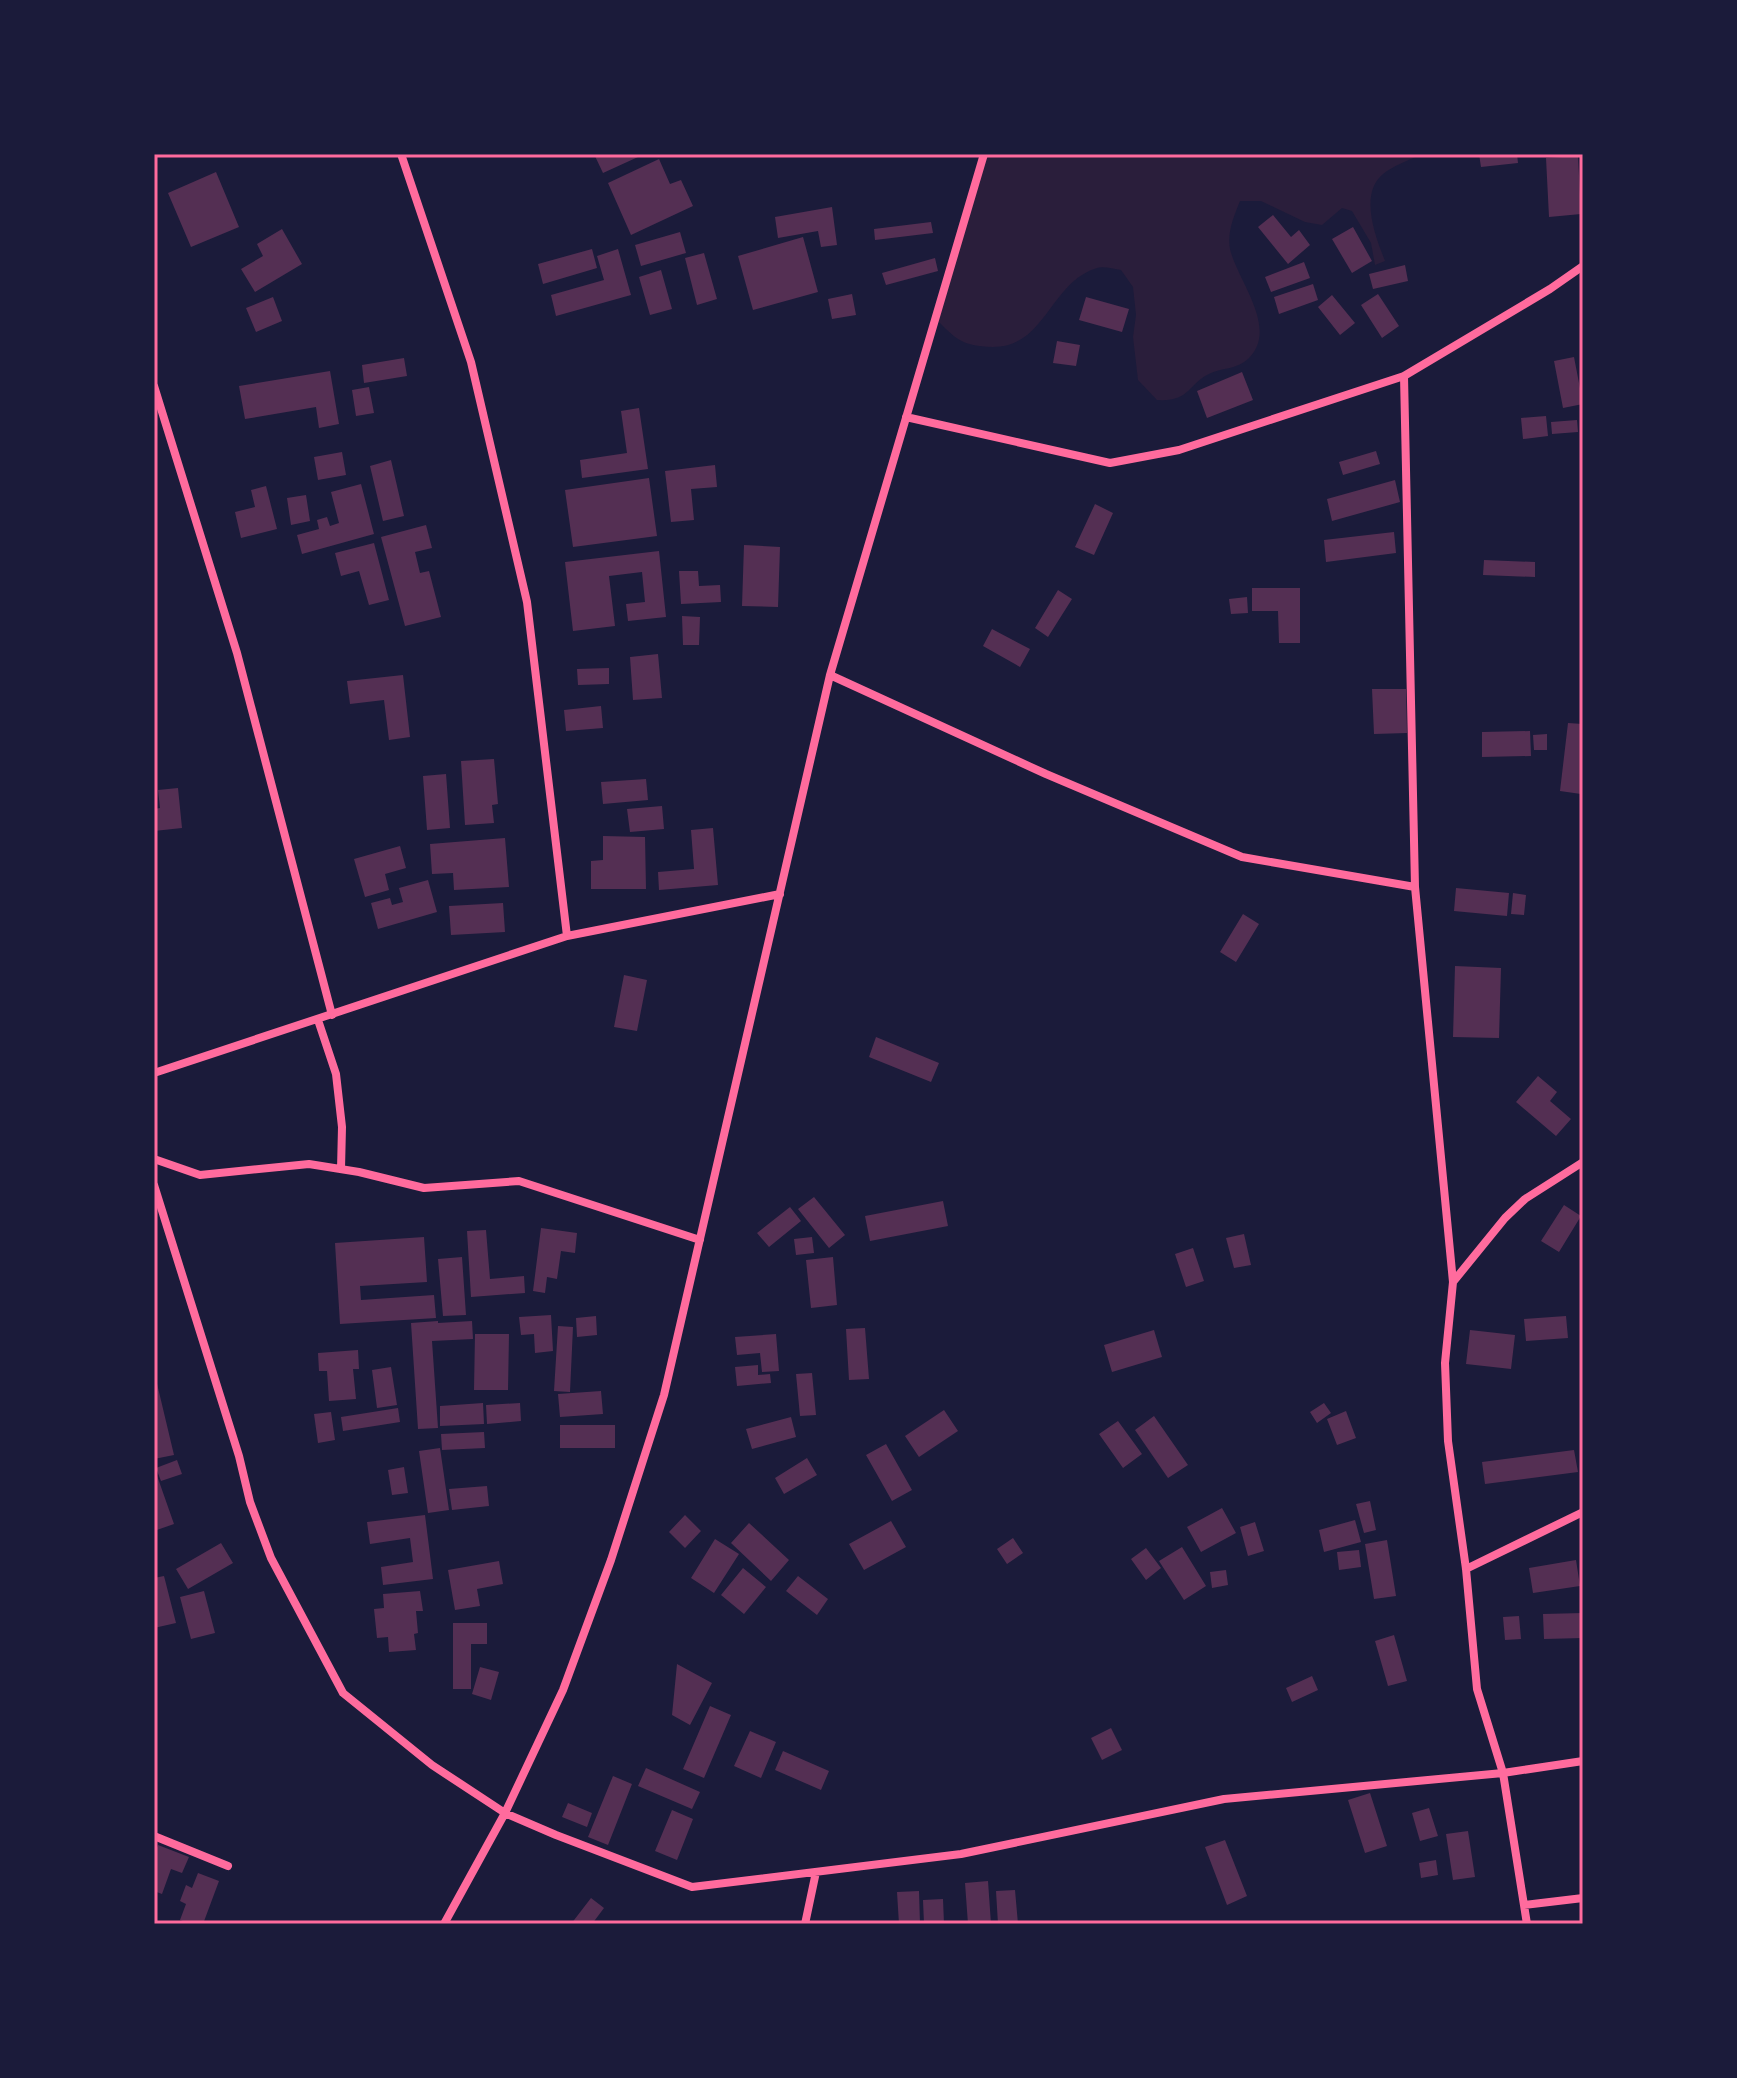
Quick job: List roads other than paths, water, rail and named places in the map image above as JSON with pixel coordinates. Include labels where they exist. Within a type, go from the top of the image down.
[{"type":"street","points":[[401,154],[471,362],[527,602],[567,936]]},
{"type":"street","points":[[444,1924],[505,1813],[563,1690],[611,1560],[664,1395],[830,675],[984,154]]},
{"type":"street","points":[[906,417],[1110,463],[1179,450],[1404,376],[1583,266]]},
{"type":"street","points":[[1404,376],[1415,887],[1453,1282],[1445,1363],[1448,1441],[1466,1569],[1477,1689],[1503,1773],[1527,1924]]},
{"type":"street","points":[[154,386],[237,653],[332,1015]]},
{"type":"street","points":[[830,675],[1046,774],[1242,857],[1415,887]]},
{"type":"street","points":[[154,1073],[567,936],[780,894]]},
{"type":"street","points":[[318,1020],[336,1074],[342,1127],[341,1169]]},
{"type":"street","points":[[154,1159],[200,1175],[309,1164],[424,1188],[519,1181],[700,1240]]},
{"type":"street","points":[[1453,1282],[1505,1218],[1525,1199],[1583,1162]]},
{"type":"street","points":[[154,1185],[239,1456],[250,1502],[271,1558],[343,1693],[432,1765],[505,1813],[556,1835],[692,1887],[961,1854],[1224,1799],[1503,1773],[1583,1761]]},
{"type":"street","points":[[1466,1569],[1583,1512]]},
{"type":"street","points":[[154,1836],[228,1866]]},
{"type":"street","points":[[805,1924],[816,1872]]},
{"type":"street","points":[[1524,1905],[1583,1898]]}]
